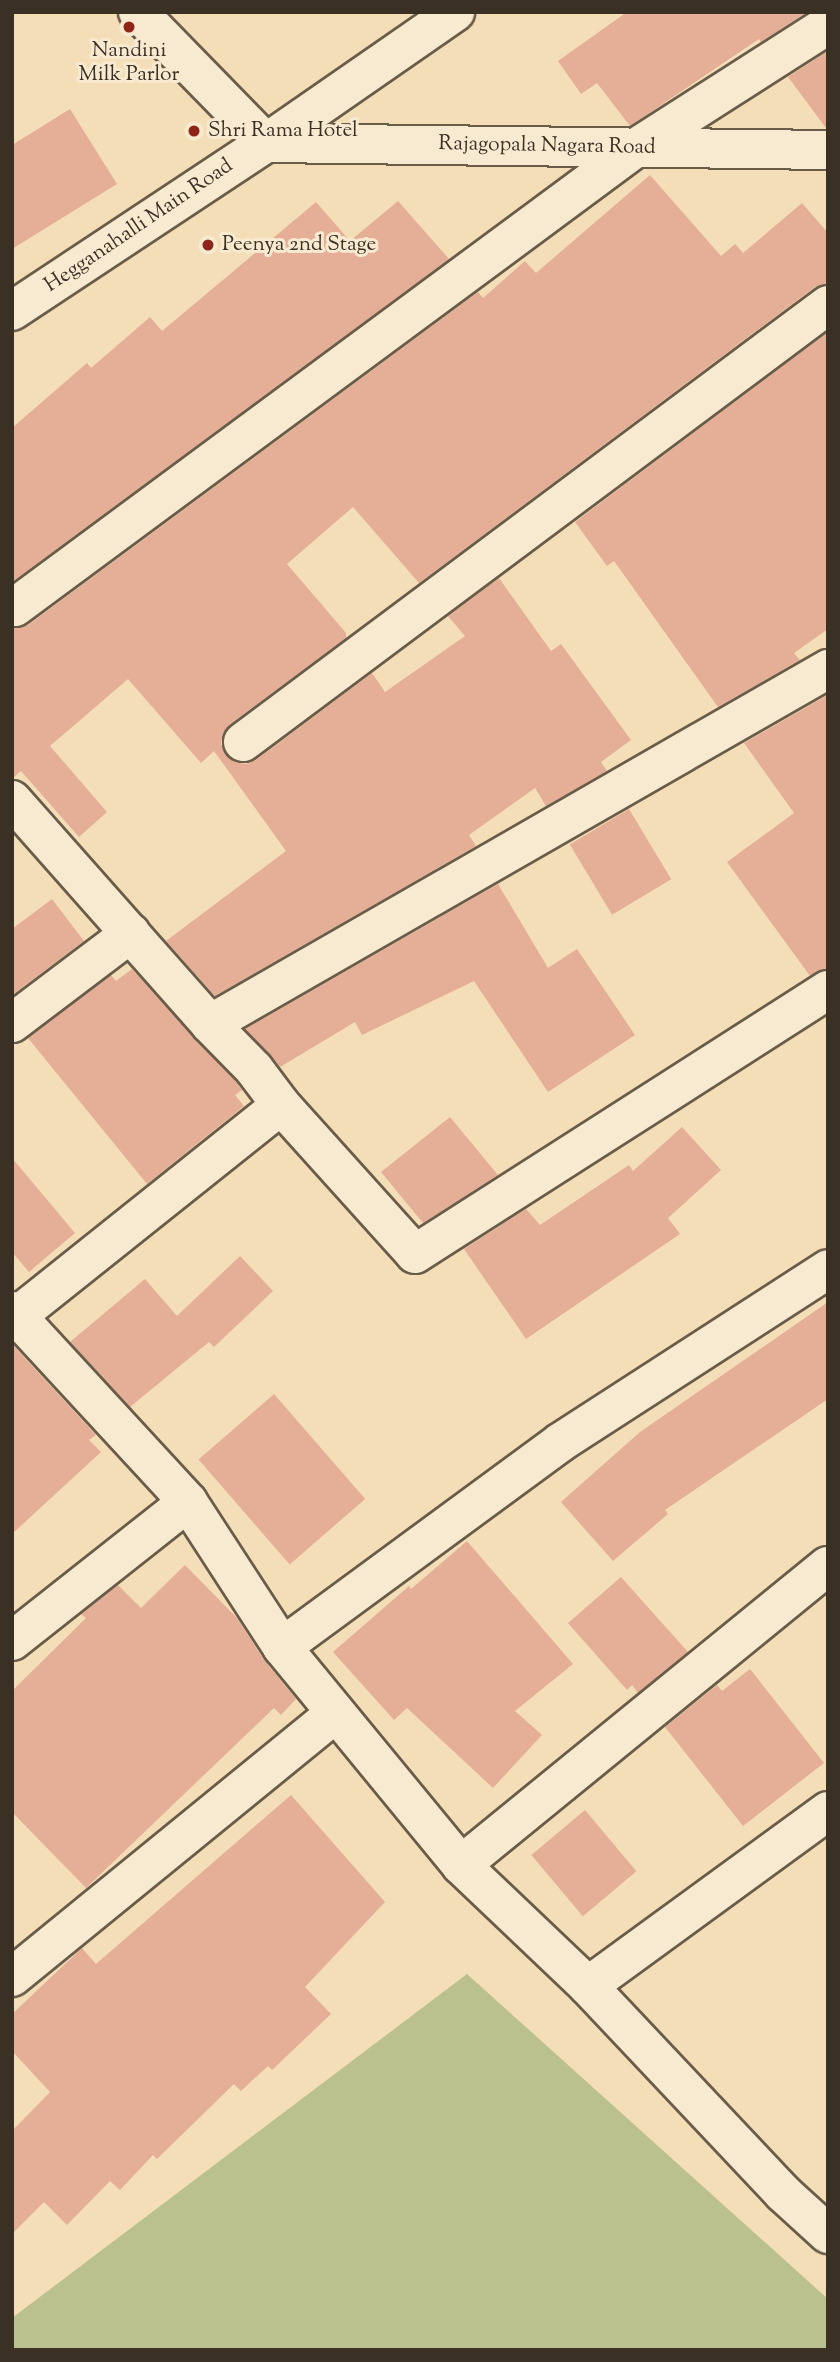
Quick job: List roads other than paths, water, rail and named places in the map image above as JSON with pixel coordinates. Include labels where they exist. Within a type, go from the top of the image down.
[{"type":"street","points":[[138,12],[266,143]]},
{"type":"street","name":"Hegganahalli Main Road","points":[[12,311],[266,143],[455,12]]},
{"type":"street","points":[[15,607],[637,147],[828,24]]},
{"type":"street","name":"Rajagopala Nagara Road","points":[[266,143],[828,150]]},
{"type":"street","points":[[243,742],[828,306]]},
{"type":"street","points":[[210,1024],[828,668]]},
{"type":"street","points":[[12,800],[210,1024],[254,1069],[281,1105],[415,1254],[828,990]]},
{"type":"street","points":[[12,1023],[131,933]]},
{"type":"street","points":[[281,1105],[14,1316],[188,1502],[282,1647],[461,1865],[588,1986],[783,2193],[828,2234]]},
{"type":"street","points":[[282,1647],[561,1442],[828,1269]]},
{"type":"street","points":[[12,1641],[188,1502]]},
{"type":"street","points":[[461,1865],[828,1566]]},
{"type":"street","points":[[12,1977],[335,1714]]},
{"type":"street","points":[[588,1986],[828,1811]]},
{"type":"place","name":"Nandini Milk Parlor","points":[[129,27]]},
{"type":"place","name":"Shri Rama Hotel","points":[[194,131]]},
{"type":"place","name":"Peenya 2nd Stage","points":[[208,245]]}]
